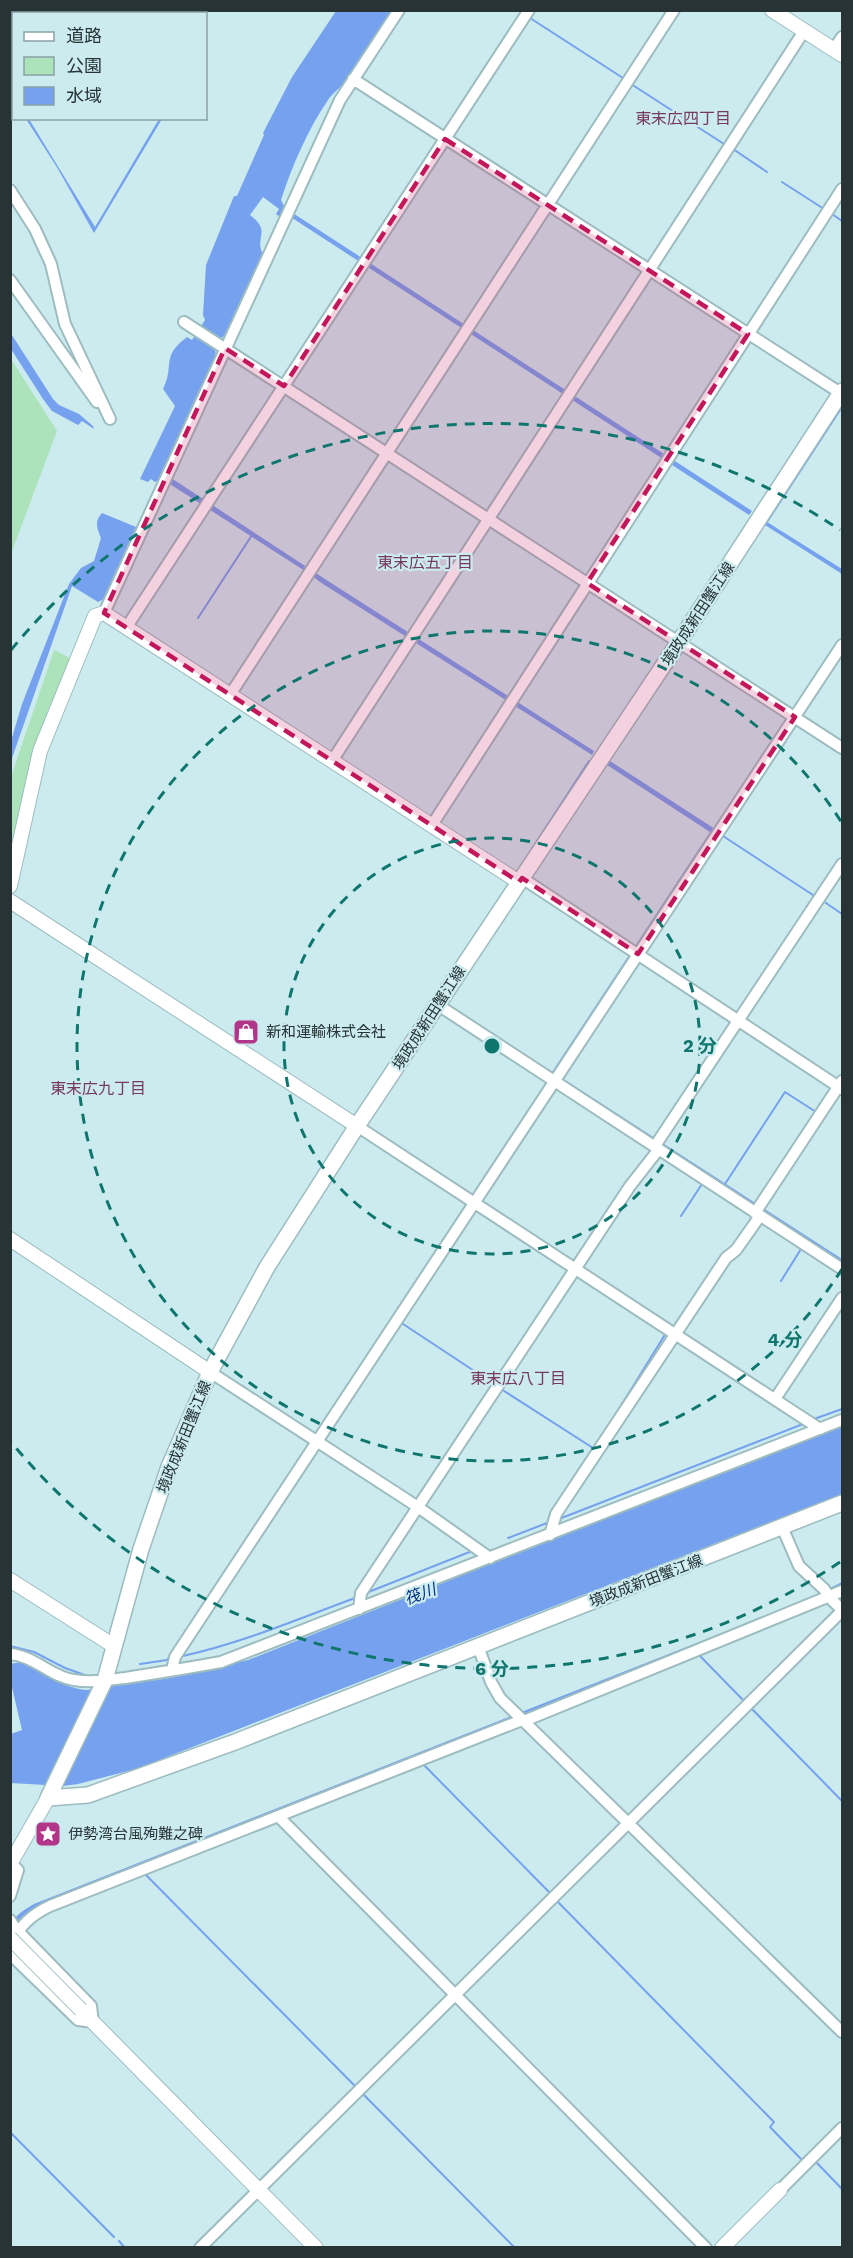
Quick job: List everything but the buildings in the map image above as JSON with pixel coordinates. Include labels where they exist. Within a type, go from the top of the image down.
[{"type":"main road","name":"境政成新田蟹江線","points":[[842,393],[357,1126],[267,1267],[210,1372],[169,1467],[141,1549],[105,1680],[50,1794],[88,1795],[236,1742],[843,1503]]},
{"type":"street","points":[[10,886],[40,751],[95,616],[104,613],[223,347],[288,213],[339,100],[399,10]]},
{"type":"street","points":[[126,628],[529,10]]},
{"type":"street","points":[[230,695],[674,10]]},
{"type":"street","points":[[772,10],[838,52],[843,37]]},
{"type":"street","points":[[332,761],[804,31]]},
{"type":"street","points":[[353,80],[842,393]]},
{"type":"street","points":[[432,825],[843,189]]},
{"type":"street","points":[[10,190],[35,229],[51,264],[65,324],[110,418],[77,376],[10,280]]},
{"type":"street","points":[[187,324],[843,748]]},
{"type":"street","points":[[104,613],[841,1086],[758,1211],[736,1250],[726,1258],[556,1514],[550,1535]]},
{"type":"street","points":[[172,1670],[175,1657],[476,1203],[635,952],[843,645]]},
{"type":"street","points":[[359,1609],[361,1593],[843,864]]},
{"type":"street","points":[[10,901],[820,1429]]},
{"type":"street","points":[[438,1005],[554,1082],[657,1145],[843,1269]]},
{"type":"street","points":[[10,1239],[318,1441],[490,1558]]},
{"type":"street","points":[[775,1399],[843,1298]]},
{"type":"street","points":[[10,1654],[39,1663],[59,1676],[73,1680],[105,1680],[221,1662],[843,1420]]},
{"type":"street","points":[[200,2247],[843,1611],[799,1566],[782,1527]]},
{"type":"street","points":[[10,1580],[114,1646]]},
{"type":"street","points":[[10,1944],[13,1927],[50,1906],[279,1816],[827,1593],[843,1591]]},
{"type":"street","points":[[478,1646],[491,1682],[500,1698],[843,2032]]},
{"type":"street","points":[[10,1896],[18,1870],[11,1864],[50,1794]]},
{"type":"street","points":[[279,1816],[706,2247]]},
{"type":"street","points":[[13,1927],[81,2010],[316,2247]]},
{"type":"street","points":[[13,1927],[91,2006],[93,2022]]},
{"type":"street","points":[[10,1954],[78,2020],[93,2022]]},
{"type":"street","points":[[722,2247],[843,2128]]},
{"type":"highlighted area","points":[[445,139],[748,334],[587,583],[795,717],[638,954],[522,878],[519,882],[104,613],[225,348],[284,386]]},
{"type":"green space","points":[[10,359],[57,431],[11,554]]},
{"type":"green space","points":[[54,650],[72,659],[11,854],[11,777]]},
{"type":"water","points":[[336,11],[393,11],[350,77],[330,97],[314,123],[285,187],[281,200],[285,208],[752,511],[749,515],[283,212],[280,217],[276,214],[279,209],[263,197],[250,215],[260,226],[263,255],[226,336],[222,337],[215,347],[216,358],[162,472],[594,751],[592,755],[162,479],[155,482],[151,479],[148,482],[140,479],[175,406],[163,389],[171,356],[187,337],[192,340],[205,320],[203,315],[206,265],[234,196],[237,196],[263,133],[292,77]]},
{"type":"water","points":[[27,120],[30,120],[95,227],[158,120],[161,120],[94,233],[58,169]]},
{"type":"water","points":[[10,332],[53,399],[59,405],[79,414],[94,429],[82,421],[78,425],[52,411],[11,349]]},
{"type":"water","points":[[102,513],[136,527],[104,599],[98,602],[72,586],[11,761],[11,741],[22,704],[69,584],[81,568],[94,561],[101,538],[97,522]]},
{"type":"water","points":[[767,522],[842,569],[842,574],[765,525]]},
{"type":"water","points":[[610,761],[715,829],[554,1074],[550,1075],[710,832],[604,763]]},
{"type":"water","points":[[562,1078],[842,1259],[842,1264],[560,1081]]},
{"type":"water","name":"筏川","points":[[842,1425],[842,1494],[136,1769],[63,1786],[11,1783],[11,1734],[22,1730],[11,1683],[10,1664],[21,1662],[61,1683],[87,1690],[170,1678],[248,1660]]},
{"type":"water","points":[[842,1582],[842,1586],[768,1618],[55,1899],[23,1916],[11,1932],[15,1918],[34,1904],[750,1622]]},
{"type":"waterway","points":[[530,18],[623,78]]},
{"type":"waterway","points":[[631,84],[724,144]]},
{"type":"waterway","points":[[733,149],[767,172]]},
{"type":"waterway","points":[[782,182],[824,209]]},
{"type":"waterway","points":[[832,214],[842,221]]},
{"type":"waterway","points":[[765,525],[842,407]]},
{"type":"waterway","points":[[699,625],[759,532]]},
{"type":"waterway","points":[[198,618],[252,535]]},
{"type":"waterway","points":[[623,740],[659,685]]},
{"type":"waterway","points":[[528,855],[589,761]]},
{"type":"waterway","points":[[723,836],[816,897]]},
{"type":"waterway","points":[[823,901],[842,914]]},
{"type":"waterway","points":[[725,1184],[785,1092],[816,1112]]},
{"type":"waterway","points":[[681,1216],[702,1184]]},
{"type":"waterway","points":[[781,1281],[801,1249]]},
{"type":"waterway","points":[[400,1322],[494,1384]]},
{"type":"waterway","points":[[614,1417],[666,1333]]},
{"type":"waterway","points":[[501,1389],[593,1448]]},
{"type":"waterway","points":[[814,1419],[842,1409]]},
{"type":"waterway","points":[[559,1519],[803,1424]]},
{"type":"waterway","points":[[508,1538],[547,1523]]},
{"type":"waterway","points":[[366,1593],[472,1551]]},
{"type":"waterway","points":[[183,1656],[248,1637],[355,1598]]},
{"type":"waterway","points":[[10,1646],[34,1652],[65,1668],[85,1675]]},
{"type":"waterway","points":[[140,1664],[167,1660],[172,1653]]},
{"type":"waterway","points":[[699,1655],[745,1702]]},
{"type":"waterway","points":[[752,1709],[842,1801]]},
{"type":"waterway","points":[[423,1764],[549,1892]]},
{"type":"waterway","points":[[145,1874],[355,2086]]},
{"type":"waterway","points":[[557,1901],[774,2122],[770,2127],[801,2159]]},
{"type":"waterway","points":[[363,2094],[515,2248]]},
{"type":"waterway","points":[[10,2132],[114,2237]]},
{"type":"waterway","points":[[817,2163],[842,2189]]},
{"type":"waterway","points":[[119,2241],[125,2248]]},
{"type":"place","name":"新和運輸株式会社","points":[[246,1032]]},
{"type":"place","name":"伊勢湾台風殉難之碑","points":[[48,1834]]},
{"type":"district","name":"東末広四丁目","points":[[683,118]]},
{"type":"district","name":"東末広五丁目","points":[[425,562]]},
{"type":"district","name":"東末広九丁目","points":[[98,1088]]},
{"type":"district","name":"東末広八丁目","points":[[518,1378]]}]
